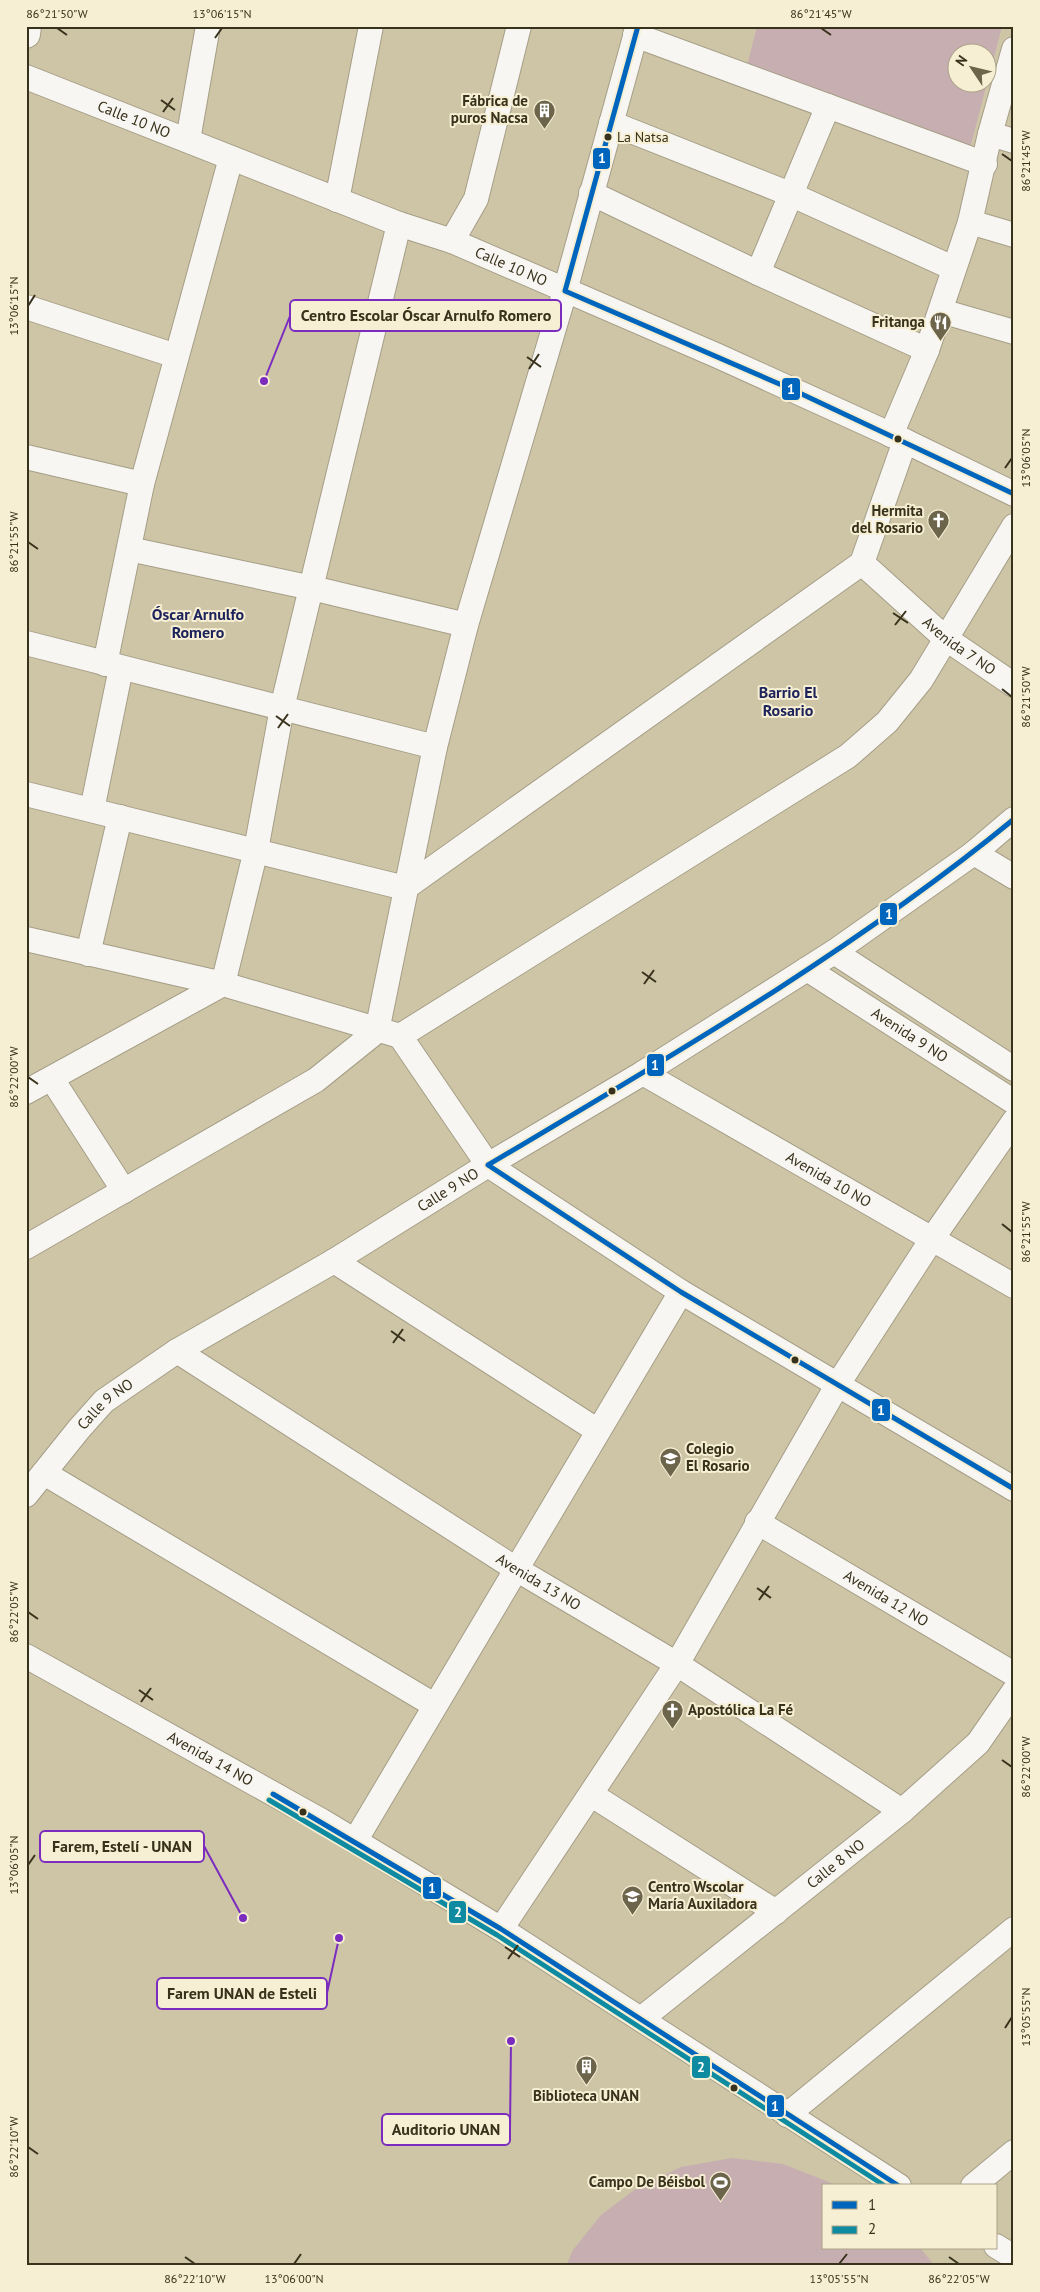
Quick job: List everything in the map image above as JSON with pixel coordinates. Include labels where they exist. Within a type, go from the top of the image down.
[{"type":"street","points":[[26,34],[28,26]]},
{"type":"street","points":[[188,140],[208,26]]},
{"type":"street","points":[[338,200],[371,26]]},
{"type":"street","points":[[452,241],[476,199],[519,26]]},
{"type":"street","points":[[26,1247],[316,1080],[377,1031],[435,747],[466,625],[565,291],[637,31],[828,106],[985,164]]},
{"type":"street","points":[[26,794],[405,888],[862,563],[898,438],[941,311],[953,268],[970,222],[985,164],[990,134],[1014,49]]},
{"type":"street","name":"Calle 10 NO","points":[[26,77],[399,224],[452,241],[718,356],[898,438],[1014,494]]},
{"type":"street","points":[[758,273],[828,106]]},
{"type":"street","points":[[611,123],[790,194],[953,268]]},
{"type":"street","points":[[990,134],[1014,141]]},
{"type":"street","points":[[92,810],[129,549],[142,484],[231,158]]},
{"type":"street","points":[[591,193],[758,273],[927,350]]},
{"type":"street","points":[[970,222],[1014,235]]},
{"type":"street","points":[[27,1091],[223,984],[256,850],[282,708],[399,224]]},
{"type":"street","points":[[26,307],[176,356]]},
{"type":"street","points":[[941,311],[1014,332]]},
{"type":"street","points":[[26,458],[142,484]]},
{"type":"street","points":[[400,1036],[848,756],[887,722],[921,680],[1014,526]]},
{"type":"street","points":[[129,549],[312,588],[466,625]]},
{"type":"street","name":"Avenida 7 NO","points":[[862,563],[946,638],[1014,685]]},
{"type":"street","points":[[26,644],[435,747]]},
{"type":"street","points":[[88,954],[120,817]]},
{"type":"street","name":"Calle 9 NO","points":[[26,1495],[79,1428],[104,1401],[177,1351],[334,1261],[488,1165],[643,1073],[834,952],[974,853],[1014,819]]},
{"type":"street","points":[[974,853],[1014,877]]},
{"type":"street","points":[[26,939],[223,984],[377,1031],[400,1036],[488,1165],[681,1292],[1014,1489]]},
{"type":"street","name":"Avenida 9 NO","points":[[834,952],[1014,1069]]},
{"type":"street","name":"Avenida 9 NO","points":[[807,969],[1014,1102]]},
{"type":"street","name":"Avenida 10 NO","points":[[643,1073],[1014,1286]]},
{"type":"street","points":[[52,1079],[124,1191]]},
{"type":"street","points":[[502,1930],[677,1664],[838,1384],[932,1239],[1014,1120]]},
{"type":"street","points":[[334,1261],[598,1431]]},
{"type":"street","points":[[355,1840],[681,1292]]},
{"type":"street","name":"Avenida 13 NO","points":[[177,1351],[516,1569],[677,1664],[902,1810]]},
{"type":"street","points":[[44,1473],[434,1705]]},
{"type":"street","name":"Avenida 12 NO","points":[[757,1522],[1014,1674]]},
{"type":"street","name":"Avenida 14 NO","points":[[26,1656],[355,1840],[502,1930],[896,2184]]},
{"type":"street","name":"Calle 8 NO","points":[[641,2019],[902,1810],[978,1743],[1014,1691]]},
{"type":"street","points":[[592,1795],[776,1912]]},
{"type":"street","points":[[787,2115],[1014,1930]]},
{"type":"street","points":[[974,2184],[1014,2152]]},
{"type":"street","points":[[998,2247],[1014,2257]]},
{"type":"shaded area","points":[[757,26],[1002,26],[998,42],[948,42],[948,92],[985,92],[969,152],[745,74]]},
{"type":"shaded area","name":"Campo De Béisbol","points":[[732,2158],[783,2164],[834,2184],[822,2184],[822,2250],[922,2250],[935,2266],[566,2266],[573,2250],[601,2215],[637,2188],[681,2167]]},
{"type":"transit line","name":"1","points":[[565,291],[638,26]]},
{"type":"transit line","name":"1","points":[[565,291],[791,389],[1014,494]]},
{"type":"transit line","name":"1","points":[[488,1165],[691,1044],[824,959],[952,868],[1014,819]]},
{"type":"transit line","name":"1","points":[[488,1165],[681,1292],[1014,1489]]},
{"type":"transit line","name":"1","points":[[273,1794],[501,1929],[896,2184]]},
{"type":"transit line","name":"2","points":[[269,1800],[497,1935],[882,2184]]},
{"type":"place","name":"Fábrica de puros Nacsa","points":[[544,129]]},
{"type":"place","name":"La Natsa","points":[[608,137]]},
{"type":"place","name":"Fritanga","points":[[941,341]]},
{"type":"place","name":"Centro Escolar Óscar Arnulfo Romero","points":[[264,381]]},
{"type":"place","name":"Hermita del Rosario","points":[[939,539]]},
{"type":"place","name":"Colegio El Rosario","points":[[670,1477]]},
{"type":"place","name":"Apostólica La Fé","points":[[672,1729]]},
{"type":"place","name":"Centro Wscolar María Auxiladora","points":[[632,1915]]},
{"type":"place","name":"Farem, Estelí - UNAN","points":[[243,1918]]},
{"type":"place","name":"Farem UNAN de Esteli","points":[[339,1938]]},
{"type":"place","name":"Auditorio UNAN","points":[[511,2041]]},
{"type":"place","name":"Biblioteca UNAN","points":[[586,2086]]},
{"type":"place","name":"Campo De Béisbol","points":[[721,2201]]},
{"type":"district","name":"Óscar Arnulfo Romero","points":[[198,623]]},
{"type":"district","name":"Barrio El Rosario","points":[[788,701]]}]
